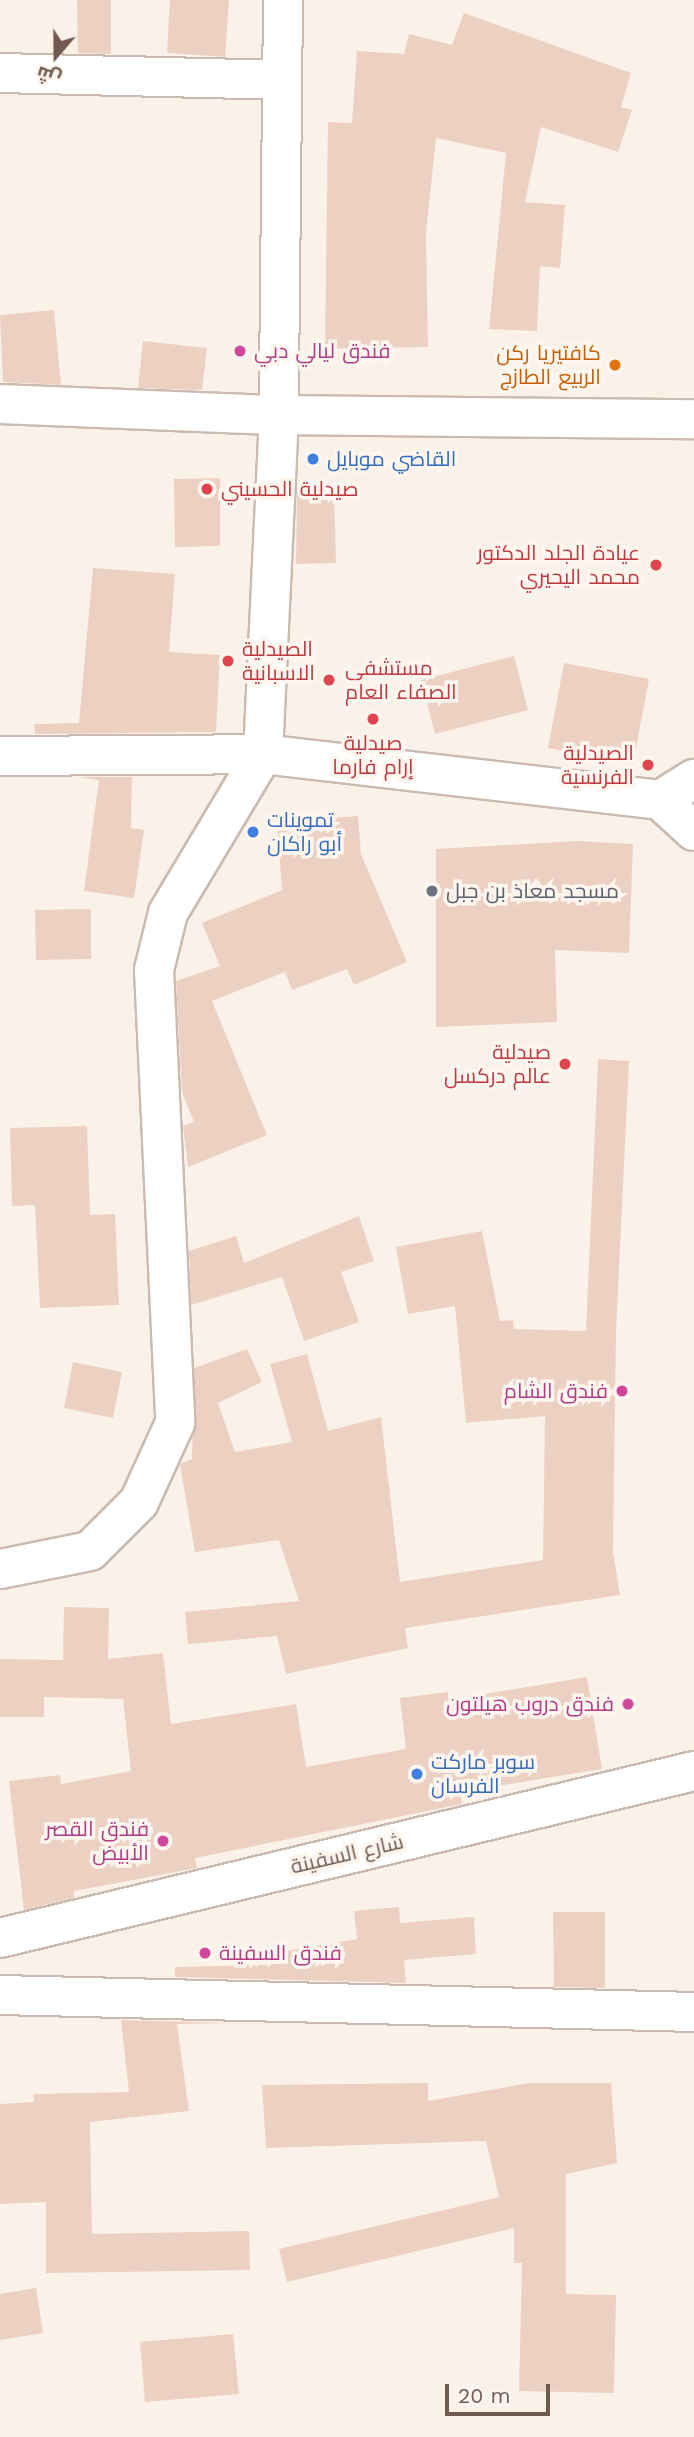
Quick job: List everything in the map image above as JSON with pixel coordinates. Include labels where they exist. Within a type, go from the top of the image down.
[{"type":"street","points":[[0,1569],[90,1551],[139,1502],[175,1423],[154,970],[168,913],[263,754],[279,415],[283,0]]},
{"type":"street","points":[[0,73],[282,80]]},
{"type":"street","points":[[0,404],[279,415],[694,419]]},
{"type":"street","points":[[0,756],[263,754],[660,800],[694,831]]},
{"type":"street","points":[[660,800],[694,779]]},
{"type":"street","name":"شارع السفينة","points":[[0,1938],[694,1771]]},
{"type":"street","points":[[0,1995],[694,2012]]},
{"type":"building","points":[[77,0],[111,0],[111,54],[78,53]]},
{"type":"building","points":[[170,0],[229,0],[225,57],[167,53]]},
{"type":"building","points":[[464,13],[631,73],[621,107],[632,110],[618,152],[541,127],[525,202],[565,205],[560,268],[540,266],[537,331],[489,329],[506,153],[436,138],[426,233],[428,347],[325,349],[328,122],[352,123],[357,51],[404,54],[409,34],[452,45]]},
{"type":"building","points":[[54,310],[61,385],[3,382],[0,315]]},
{"type":"building","points":[[143,341],[207,348],[202,390],[138,388]]},
{"type":"building","points":[[220,478],[220,546],[175,547],[174,479]]},
{"type":"building","points":[[334,492],[336,563],[296,564],[297,493]]},
{"type":"building","points":[[93,568],[175,574],[169,652],[220,655],[216,732],[35,734],[34,724],[79,723]]},
{"type":"building","points":[[514,656],[528,710],[435,734],[421,680]]},
{"type":"building","points":[[564,663],[649,679],[633,764],[548,748]]},
{"type":"building","points":[[78,777],[132,777],[131,828],[144,830],[134,898],[84,891],[99,780]]},
{"type":"building","points":[[358,816],[361,854],[407,962],[354,985],[347,969],[292,990],[285,972],[212,1001],[267,1135],[188,1167],[183,1126],[194,1122],[182,1092],[176,981],[220,966],[202,923],[282,890],[277,822]]},
{"type":"building","points":[[578,841],[633,844],[629,953],[555,950],[557,1022],[436,1027],[436,849]]},
{"type":"building","points":[[91,909],[91,959],[36,960],[35,910]]},
{"type":"building","points":[[598,1059],[629,1061],[616,1331],[613,1552],[620,1595],[405,1628],[408,1648],[286,1674],[277,1636],[188,1644],[185,1612],[299,1601],[279,1540],[195,1552],[180,1464],[192,1459],[194,1368],[247,1349],[262,1382],[218,1403],[235,1452],[292,1442],[270,1364],[307,1354],[328,1431],[381,1417],[400,1582],[543,1560],[545,1416],[466,1423],[455,1306],[408,1314],[396,1247],[482,1231],[500,1321],[513,1320],[514,1329],[586,1331]]},
{"type":"building","points":[[87,1126],[90,1215],[115,1214],[119,1305],[40,1308],[35,1205],[12,1206],[10,1128]]},
{"type":"building","points":[[359,1216],[374,1261],[341,1272],[359,1322],[304,1341],[282,1277],[191,1305],[189,1251],[236,1236],[244,1263]]},
{"type":"building","points":[[73,1362],[122,1372],[113,1418],[64,1408]]},
{"type":"building","points":[[64,1607],[109,1608],[108,1659],[163,1653],[171,1724],[296,1704],[306,1767],[406,1749],[400,1698],[448,1692],[449,1700],[587,1677],[602,1769],[460,1792],[462,1804],[195,1858],[197,1868],[74,1891],[74,1898],[24,1910],[9,1781],[60,1775],[61,1784],[131,1771],[123,1699],[44,1697],[44,1717],[0,1717],[0,1659],[63,1660]]},
{"type":"building","points":[[399,1907],[400,1923],[474,1917],[476,1954],[404,1960],[406,1983],[175,1977],[175,1967],[271,1965],[269,1954],[357,1939],[354,1911]]},
{"type":"building","points":[[553,1912],[605,1912],[605,1988],[554,1987]]},
{"type":"building","points":[[121,2020],[232,2023],[177,2024],[189,2111],[90,2122],[92,2234],[249,2231],[250,2270],[46,2273],[46,2202],[0,2204],[0,2104],[34,2102],[33,2094],[129,2092]]},
{"type":"building","points":[[428,2083],[428,2101],[529,2083],[611,2083],[617,2163],[566,2174],[566,2294],[616,2295],[614,2393],[519,2391],[522,2263],[514,2263],[514,2228],[287,2282],[279,2249],[499,2197],[486,2141],[266,2148],[262,2085]]},
{"type":"building","points":[[36,2288],[43,2333],[0,2340],[0,2294]]},
{"type":"building","points":[[233,2334],[239,2394],[145,2402],[140,2342]]},
{"type":"place","name":"فندق ليالي دبي","points":[[240,351]]},
{"type":"place","name":"كافتيريا ركن الربيع الطازج","points":[[615,365]]},
{"type":"place","name":"القاضي موبايل","points":[[313,459]]},
{"type":"place","name":"صيدلية الحسيني","points":[[207,489]]},
{"type":"place","name":"عيادة الجلد الدكتور محمد اليحيري","points":[[656,565]]},
{"type":"place","name":"الصيدلية الاسبانية","points":[[228,661]]},
{"type":"place","name":"مستشفى الصفاء العام","points":[[329,680]]},
{"type":"place","name":"صيدلية إرام فارما","points":[[373,719]]},
{"type":"place","name":"الصيدلية الفرنسية","points":[[648,765]]},
{"type":"place","name":"تموينات أبو راكان","points":[[253,832]]},
{"type":"place","name":"مسجد معاذ بن جبل","points":[[432,891]]},
{"type":"place","name":"صيدلية عالم دركسل","points":[[565,1064]]},
{"type":"place","name":"فندق الشام","points":[[622,1391]]},
{"type":"place","name":"فندق دروب هيلتون","points":[[628,1704]]},
{"type":"place","name":"سوبر ماركت الفرسان","points":[[417,1774]]},
{"type":"place","name":"فندق القصر الأبيض","points":[[163,1841]]},
{"type":"place","name":"فندق السفينة","points":[[205,1953]]}]
